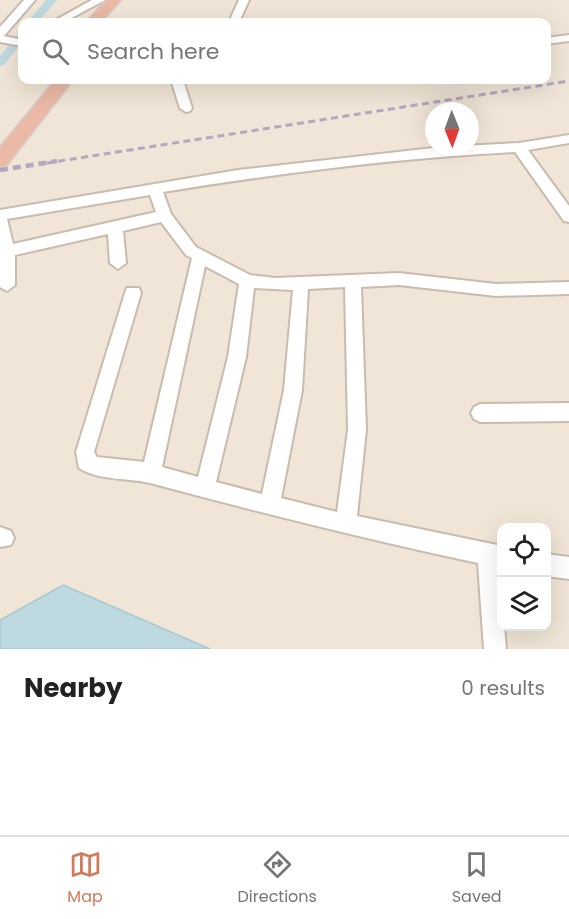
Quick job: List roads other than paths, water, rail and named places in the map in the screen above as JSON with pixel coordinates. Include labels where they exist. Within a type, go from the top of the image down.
[{"type":"highway","points":[[97,18],[114,0]]},
{"type":"highway","points":[[113,18],[129,0]]},
{"type":"highway","points":[[0,133],[41,84]]},
{"type":"highway","points":[[0,160],[61,84]]},
{"type":"street","points":[[18,42],[3,38],[5,21],[30,0]]},
{"type":"street","points":[[65,18],[100,0]]},
{"type":"street","points":[[236,18],[244,0]]},
{"type":"street","points":[[551,40],[569,38]]},
{"type":"street","points":[[178,84],[186,108]]},
{"type":"street","points":[[7,285],[7,251],[0,217],[238,175],[446,151],[519,147],[569,139]]},
{"type":"street","points":[[519,147],[569,217]]},
{"type":"street","points":[[156,191],[164,216],[182,242],[200,256],[248,280],[275,284],[399,279],[496,290],[569,288]]},
{"type":"street","points":[[7,251],[164,216]]},
{"type":"street","points":[[114,227],[118,263]]},
{"type":"street","points":[[151,473],[200,256]]},
{"type":"street","points":[[205,488],[237,357],[248,280]]},
{"type":"street","points":[[346,524],[357,430],[353,281]]},
{"type":"street","points":[[270,505],[293,390],[301,283]]},
{"type":"street","points":[[133,293],[85,452],[86,461],[94,466],[151,473],[346,524],[495,556],[495,649]]},
{"type":"street","points":[[480,413],[569,412]]},
{"type":"street","points":[[551,566],[569,568]]},
{"type":"water","points":[[63,585],[210,649],[0,649],[0,620]]},
{"type":"waterway","points":[[36,18],[52,0]]},
{"type":"waterway","points":[[0,63],[18,41]]},
{"type":"railway","points":[[551,84],[569,81]]},
{"type":"railway","points":[[47,163],[550,84]]},
{"type":"railway","points":[[0,170],[57,161]]}]
